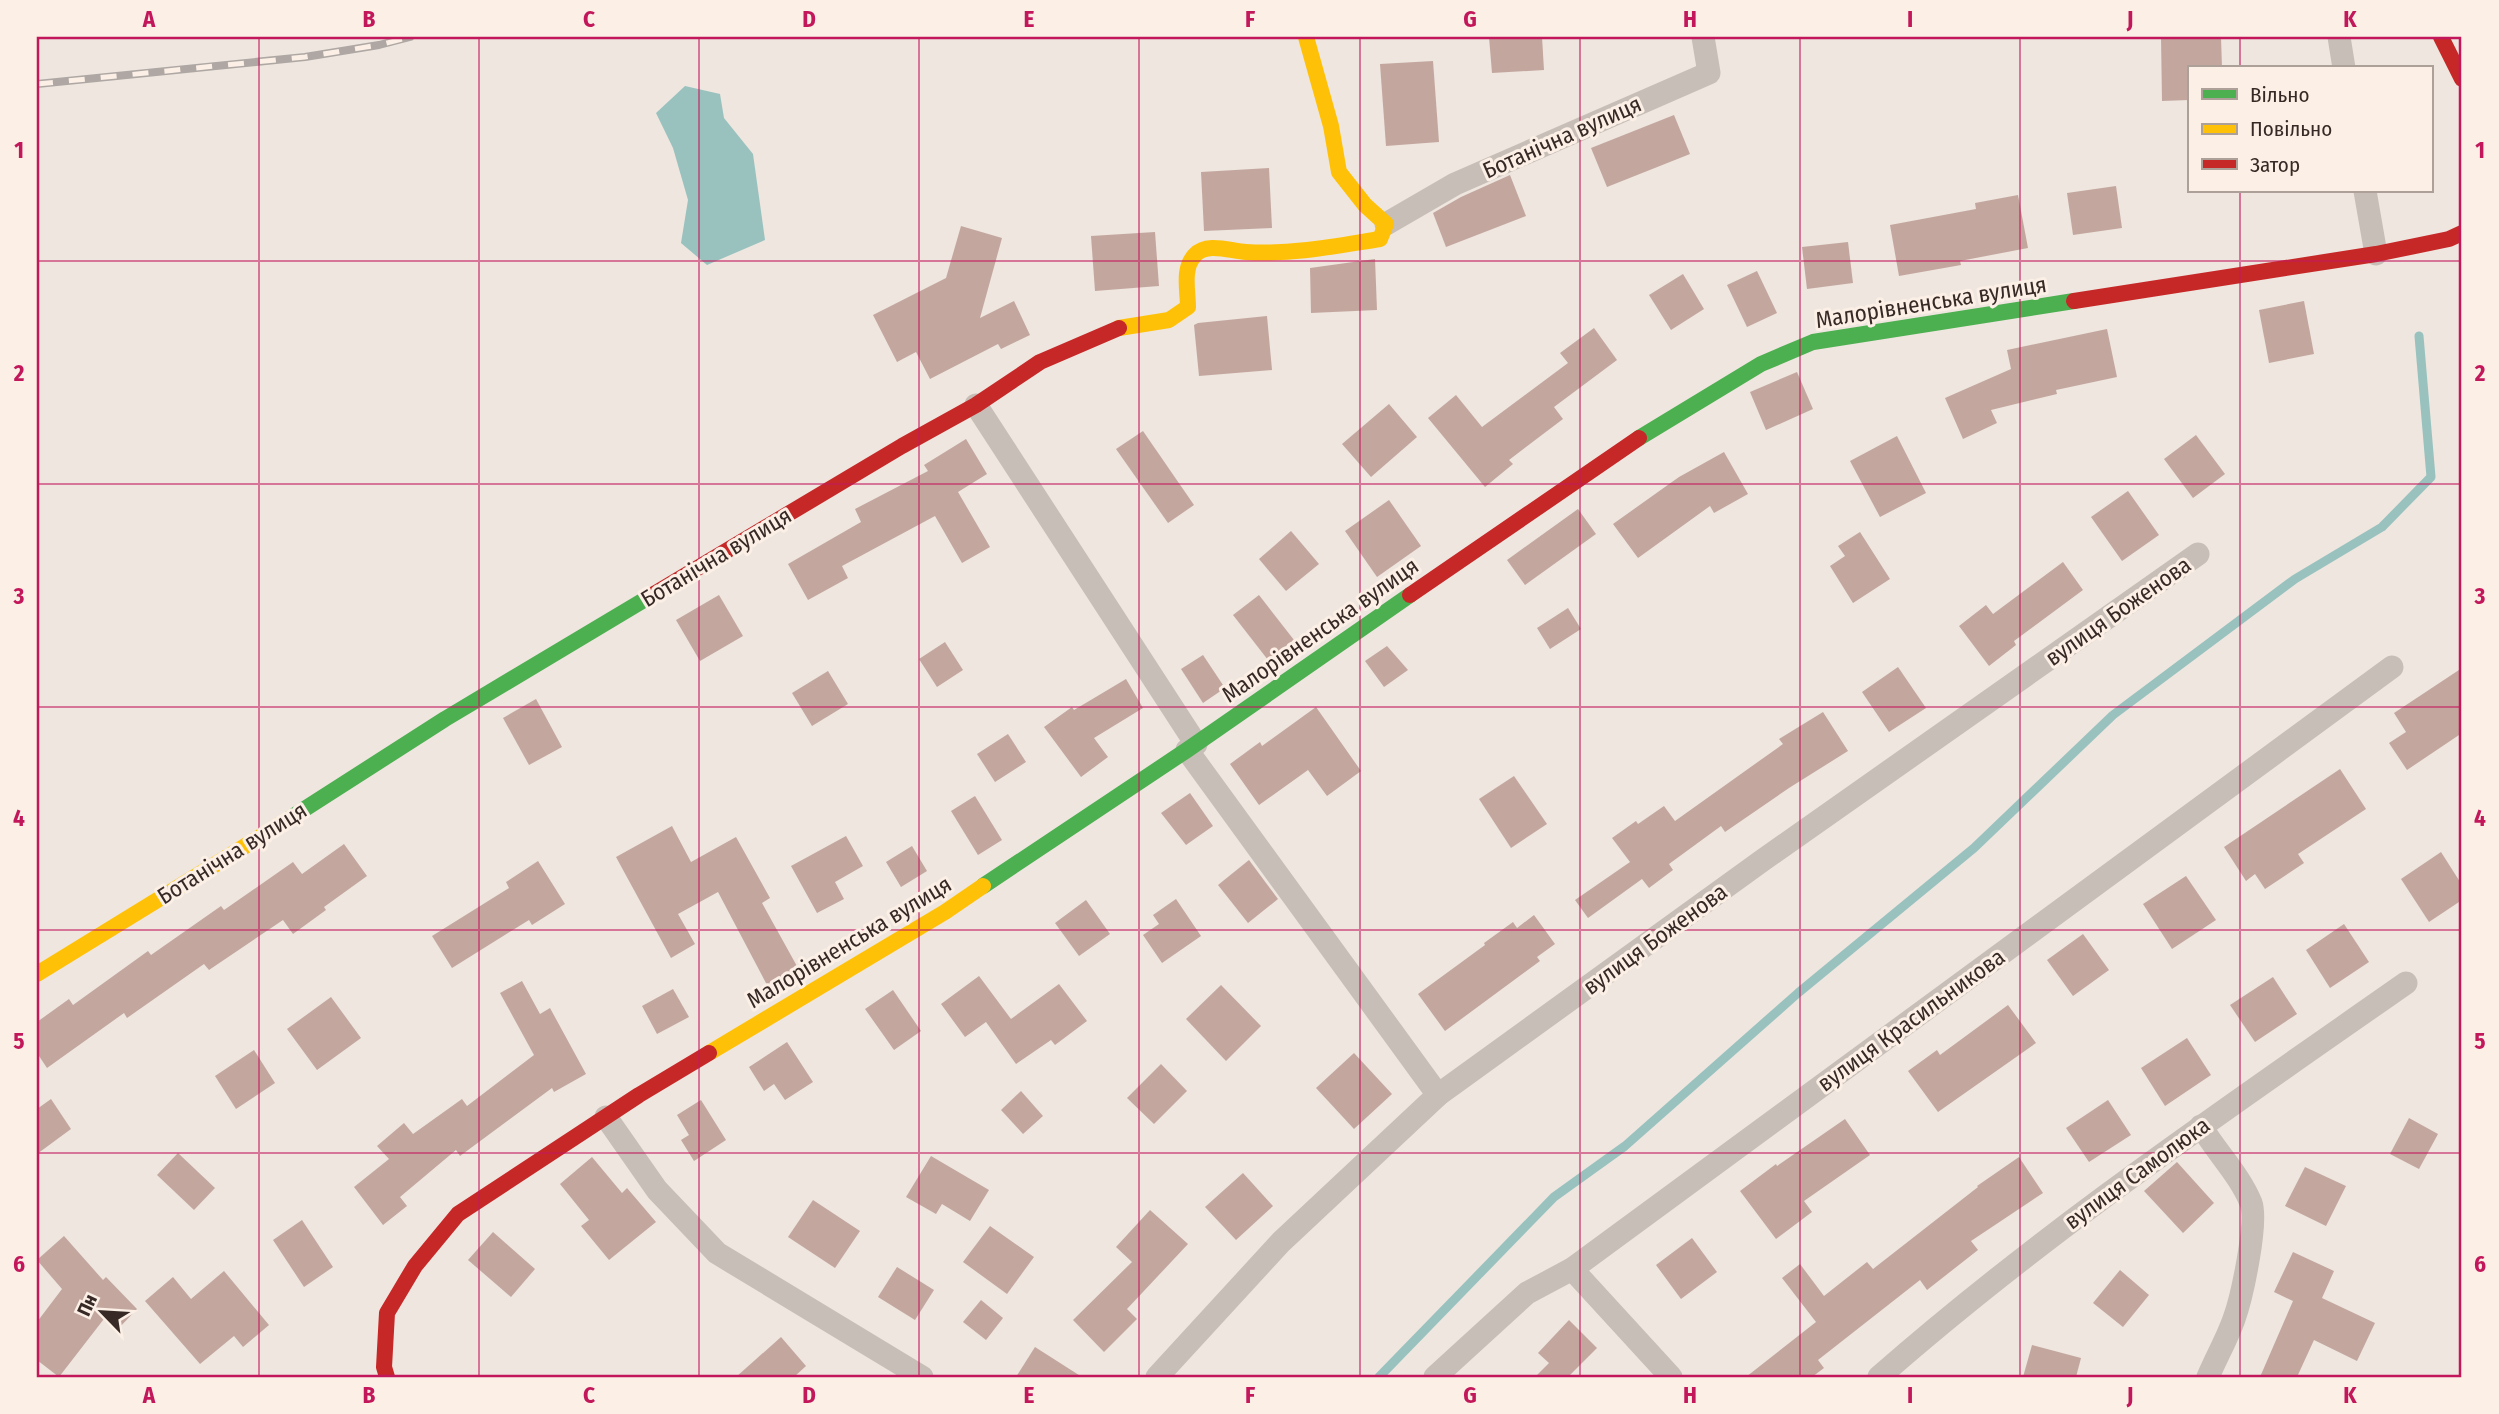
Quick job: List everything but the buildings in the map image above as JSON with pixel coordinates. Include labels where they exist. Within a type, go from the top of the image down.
[{"type":"street","points":[[1306,37],[1331,126],[1339,172],[1365,205],[1386,224]]},
{"type":"street","name":"Ботанічна вулиця","points":[[37,974],[270,831],[445,719],[902,446],[976,405],[1040,362],[1116,328],[1169,320],[1188,307],[1187,278],[1190,260],[1199,250],[1209,248],[1257,253],[1380,239],[1386,224],[1455,184],[1709,73],[1703,37]]},
{"type":"street","points":[[2339,37],[2344,66]]},
{"type":"street","points":[[2441,37],[2462,79]]},
{"type":"street","points":[[2365,192],[2376,254]]},
{"type":"street","name":"Малорівненська вулиця","points":[[387,1377],[384,1367],[387,1313],[415,1266],[458,1214],[606,1117],[946,912],[1191,747],[1621,449],[1761,364],[1812,342],[2376,254],[2449,239],[2462,233]]},
{"type":"street","points":[[976,405],[1191,747],[1438,1095]]},
{"type":"street","name":"вулиця Боженова","points":[[1157,1377],[1281,1242],[1438,1095],[1763,860],[2199,554]]},
{"type":"street","name":"вулиця Красильникова","points":[[1436,1377],[1527,1293],[1572,1269],[2392,667]]},
{"type":"street","name":"вулиця Самолюка","points":[[1879,1377],[1946,1318],[2088,1208],[2406,983]]},
{"type":"street","points":[[606,1117],[657,1190],[717,1253],[922,1377]]},
{"type":"street","points":[[2201,1126],[2215,1150],[2240,1180],[2252,1206],[2252,1229],[2234,1320],[2208,1377]]},
{"type":"street","points":[[1572,1269],[1671,1377]]},
{"type":"water","points":[[685,86],[720,94],[724,118],[753,154],[765,240],[707,265],[681,243],[688,200],[673,148],[656,113]]},
{"type":"waterway","points":[[1379,1377],[1554,1197],[1625,1146],[1798,993],[1974,848],[2113,715],[2295,579],[2382,527],[2431,477],[2419,336]]},
{"type":"railway","points":[[37,84],[305,57],[410,37]]},
{"type":"traffic: fast","points":[[1639,438],[1761,364],[1813,342],[2074,301]]},
{"type":"traffic: fast","points":[[289,819],[445,719],[654,594]]},
{"type":"traffic: fast","points":[[983,886],[1187,750],[1410,595]]},
{"type":"traffic: slow","points":[[1119,328],[1169,320],[1188,307],[1188,266],[1200,251],[1219,248],[1246,252],[1280,252],[1380,239],[1386,224],[1365,205],[1339,172],[1331,126],[1306,37]]},
{"type":"traffic: slow","points":[[37,974],[289,819]]},
{"type":"traffic: slow","points":[[709,1053],[945,912],[983,886]]},
{"type":"traffic: jam","points":[[2441,37],[2462,79]]},
{"type":"traffic: jam","points":[[2074,301],[2376,254],[2449,239],[2462,233]]},
{"type":"traffic: jam","points":[[654,594],[976,405],[1040,362],[1119,328]]},
{"type":"traffic: jam","points":[[1410,595],[1639,438]]},
{"type":"traffic: jam","points":[[387,1377],[384,1367],[387,1313],[415,1266],[458,1214],[639,1095],[709,1053]]}]
